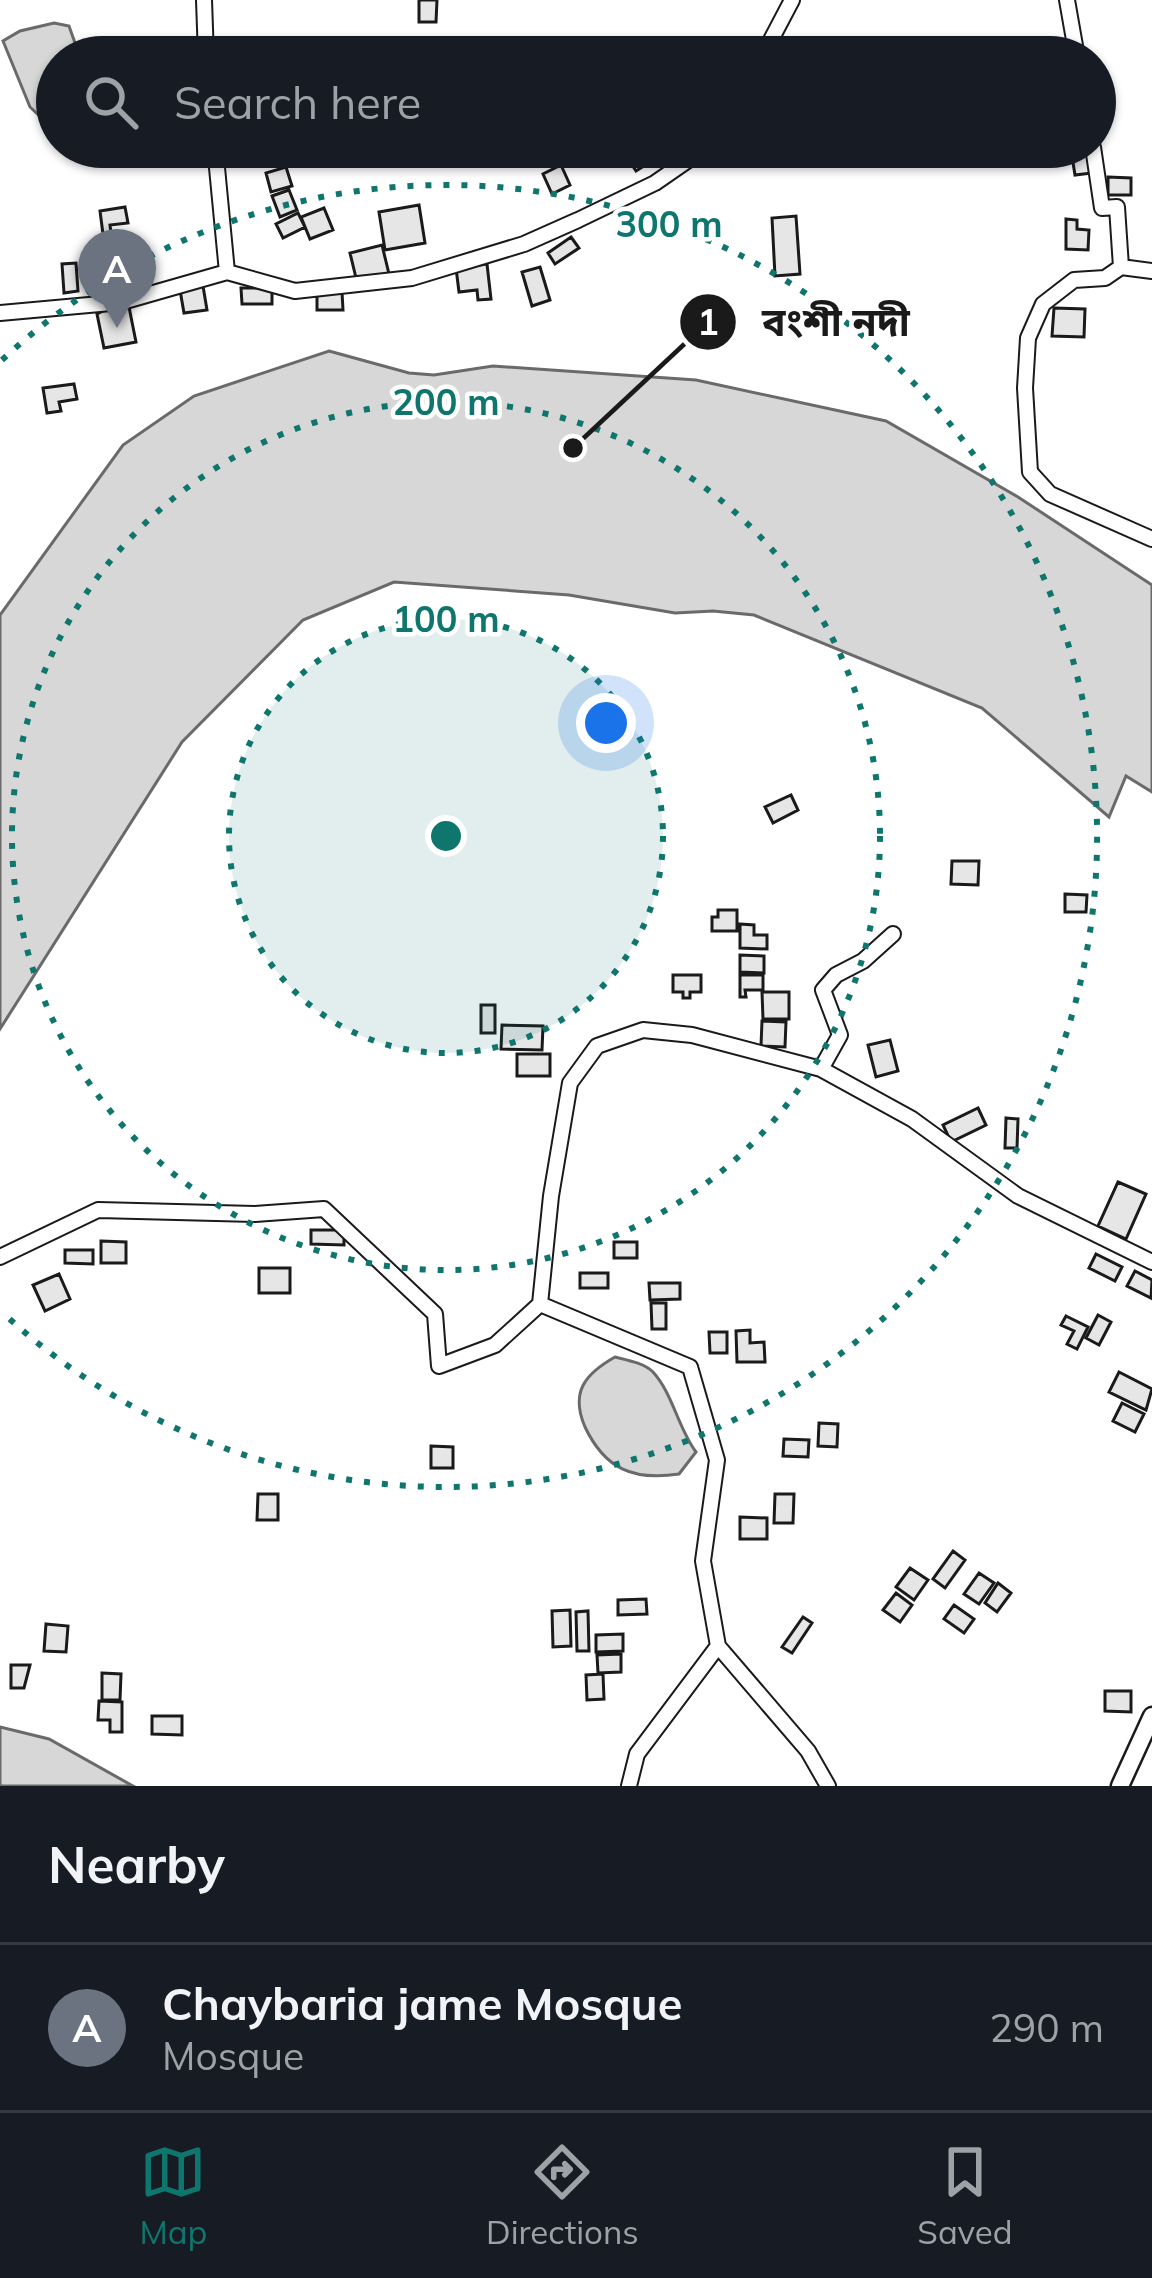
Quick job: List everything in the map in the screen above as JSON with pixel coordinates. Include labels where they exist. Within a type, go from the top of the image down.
[{"type":"street","points":[[204,0],[205,36]]},
{"type":"street","points":[[773,36],[792,0]]},
{"type":"street","points":[[1067,0],[1073,36]]},
{"type":"street","points":[[217,168],[227,272]]},
{"type":"street","points":[[0,313],[122,302],[227,272],[296,291],[412,278],[524,244],[656,183],[677,168]]},
{"type":"street","points":[[1096,168],[1102,208],[1117,207],[1121,267]]},
{"type":"street","points":[[1152,271],[1121,267],[1106,278],[1074,280],[1043,304],[1028,338],[1025,388],[1030,472],[1049,494],[1152,539]]},
{"type":"street","points":[[821,1069],[841,1035],[824,990],[836,975],[863,962],[893,934]]},
{"type":"street","points":[[0,1257],[98,1210],[254,1214],[324,1209],[435,1314],[439,1366],[495,1345],[540,1304],[551,1196],[570,1083],[597,1046],[643,1030],[676,1033],[821,1069],[912,1119],[1018,1196],[1152,1262]]},
{"type":"street","points":[[540,1304],[690,1367],[717,1460],[703,1561],[718,1646],[808,1751],[828,1786]]},
{"type":"street","points":[[629,1786],[637,1754],[718,1646]]},
{"type":"street","points":[[1120,1786],[1152,1716]]},
{"type":"shaded area","points":[[54,23],[69,26],[73,36],[36,36],[36,113],[3,41],[20,31]]},
{"type":"shaded area","points":[[329,351],[409,373],[434,375],[493,366],[696,380],[886,421],[1018,497],[1152,585],[1152,792],[1126,776],[1109,817],[982,708],[754,615],[675,613],[569,595],[394,582],[303,620],[182,742],[0,1029],[0,615],[123,445],[194,396]]},
{"type":"shaded area","points":[[615,1357],[649,1369],[666,1390],[696,1452],[679,1474],[648,1476],[622,1469],[602,1453],[585,1427],[579,1404],[583,1385]]},
{"type":"shaded area","points":[[0,1727],[49,1739],[133,1786],[0,1786]]},
{"type":"building","points":[[419,0],[437,0],[436,22],[419,22]]},
{"type":"building","points":[[286,168],[292,186],[271,192],[266,173]]},
{"type":"building","points":[[562,168],[570,185],[552,194],[543,174]]},
{"type":"building","points":[[1074,168],[1091,168],[1092,173],[1075,175]]},
{"type":"building","points":[[1108,177],[1131,178],[1131,195],[1108,195]]},
{"type":"building","points":[[289,190],[297,210],[280,217],[272,196]]},
{"type":"building","points":[[419,205],[425,243],[385,250],[379,212]]},
{"type":"building","points":[[125,207],[128,223],[110,225],[111,233],[103,234],[100,211]]},
{"type":"building","points":[[324,208],[333,230],[310,239],[301,217]]},
{"type":"building","points":[[298,213],[305,227],[283,238],[276,224]]},
{"type":"building","points":[[796,216],[800,274],[775,276],[772,218]]},
{"type":"building","points":[[1066,219],[1077,220],[1077,229],[1089,230],[1088,250],[1066,249]]},
{"type":"building","points":[[571,237],[579,248],[555,264],[548,253]]},
{"type":"building","points":[[382,245],[389,274],[357,282],[350,253]]},
{"type":"building","points":[[76,263],[78,291],[64,293],[62,264]]},
{"type":"building","points":[[487,264],[491,299],[478,300],[477,290],[459,292],[456,268]]},
{"type":"building","points":[[540,267],[550,300],[532,306],[522,272]]},
{"type":"building","points":[[203,286],[207,310],[184,313],[180,290]]},
{"type":"building","points":[[241,288],[272,288],[272,304],[242,304]]},
{"type":"building","points":[[317,292],[342,292],[343,310],[317,310]]},
{"type":"building","points":[[117,304],[118,309],[129,307],[136,342],[104,348],[97,314]]},
{"type":"building","points":[[1054,308],[1085,309],[1084,337],[1052,336]]},
{"type":"building","points":[[74,384],[77,399],[59,402],[61,411],[47,413],[43,388]]},
{"type":"building","points":[[791,795],[798,810],[773,823],[765,807]]},
{"type":"building","points":[[952,861],[979,861],[978,885],[951,884]]},
{"type":"building","points":[[1065,894],[1087,895],[1086,912],[1065,912]]},
{"type":"building","points":[[718,910],[737,910],[737,931],[712,931],[712,917],[718,917]]},
{"type":"building","points":[[740,924],[754,925],[754,935],[767,935],[767,949],[740,948]]},
{"type":"building","points":[[740,955],[764,956],[764,973],[740,972]]},
{"type":"building","points":[[673,975],[701,975],[701,992],[683,998],[683,992],[673,992]]},
{"type":"building","points":[[740,975],[763,975],[763,990],[745,990],[746,997],[740,997]]},
{"type":"building","points":[[762,992],[789,992],[789,1019],[763,1019]]},
{"type":"building","points":[[481,1005],[495,1005],[495,1033],[481,1033]]},
{"type":"building","points":[[762,1021],[786,1022],[785,1047],[761,1046]]},
{"type":"building","points":[[502,1025],[543,1026],[542,1050],[501,1049]]},
{"type":"building","points":[[890,1040],[898,1071],[876,1077],[868,1045]]},
{"type":"building","points":[[517,1054],[550,1054],[550,1076],[517,1076]]},
{"type":"building","points":[[978,1108],[986,1125],[951,1142],[943,1125]]},
{"type":"building","points":[[1006,1118],[1018,1119],[1017,1148],[1005,1148]]},
{"type":"building","points":[[1118,1182],[1146,1194],[1126,1239],[1098,1226]]},
{"type":"building","points":[[311,1230],[344,1230],[344,1245],[311,1244]]},
{"type":"building","points":[[101,1241],[126,1242],[126,1263],[101,1263]]},
{"type":"building","points":[[614,1242],[637,1242],[637,1258],[614,1258]]},
{"type":"building","points":[[65,1250],[93,1250],[93,1264],[65,1263]]},
{"type":"building","points":[[1096,1254],[1122,1267],[1115,1281],[1089,1268]]},
{"type":"building","points":[[259,1268],[290,1268],[290,1293],[259,1293]]},
{"type":"building","points":[[1135,1271],[1152,1280],[1151,1298],[1127,1286]]},
{"type":"building","points":[[580,1273],[608,1273],[608,1288],[580,1288]]},
{"type":"building","points":[[59,1274],[70,1299],[45,1311],[33,1285]]},
{"type":"building","points":[[649,1283],[680,1283],[680,1299],[650,1300]]},
{"type":"building","points":[[651,1303],[666,1303],[666,1329],[652,1329]]},
{"type":"building","points":[[1098,1315],[1111,1322],[1099,1345],[1086,1338]]},
{"type":"building","points":[[1066,1316],[1088,1327],[1077,1349],[1067,1344],[1074,1331],[1061,1325]]},
{"type":"building","points":[[750,1330],[750,1343],[764,1342],[765,1362],[737,1362],[736,1331]]},
{"type":"building","points":[[709,1332],[727,1332],[727,1353],[710,1353]]},
{"type":"building","points":[[1119,1372],[1152,1389],[1146,1410],[1109,1392]]},
{"type":"building","points":[[1122,1403],[1144,1414],[1135,1432],[1113,1421]]},
{"type":"building","points":[[819,1423],[838,1424],[837,1447],[818,1446]]},
{"type":"building","points":[[784,1439],[809,1440],[808,1457],[783,1456]]},
{"type":"building","points":[[431,1446],[453,1447],[453,1468],[431,1468]]},
{"type":"building","points":[[258,1494],[278,1494],[278,1520],[257,1520]]},
{"type":"building","points":[[775,1494],[794,1494],[793,1523],[774,1523]]},
{"type":"building","points":[[740,1517],[767,1518],[767,1539],[740,1539]]},
{"type":"building","points":[[953,1551],[965,1560],[945,1588],[933,1579]]},
{"type":"building","points":[[910,1568],[928,1580],[914,1600],[896,1587]]},
{"type":"building","points":[[979,1573],[994,1583],[979,1604],[964,1594]]},
{"type":"building","points":[[998,1583],[1011,1593],[997,1612],[985,1603]]},
{"type":"building","points":[[896,1593],[912,1605],[900,1622],[883,1610]]},
{"type":"building","points":[[646,1599],[647,1614],[618,1615],[618,1600]]},
{"type":"building","points":[[954,1605],[974,1619],[964,1633],[944,1619]]},
{"type":"building","points":[[570,1610],[571,1646],[553,1647],[552,1611]]},
{"type":"building","points":[[588,1611],[589,1651],[577,1651],[576,1612]]},
{"type":"building","points":[[803,1617],[812,1623],[792,1653],[782,1647]]},
{"type":"building","points":[[46,1624],[68,1626],[66,1652],[44,1651]]},
{"type":"building","points":[[623,1634],[623,1651],[596,1652],[596,1635]]},
{"type":"building","points":[[621,1654],[621,1672],[598,1673],[597,1655]]},
{"type":"building","points":[[11,1665],[30,1665],[24,1688],[11,1688]]},
{"type":"building","points":[[102,1673],[121,1674],[120,1700],[102,1700]]},
{"type":"building","points":[[603,1674],[604,1699],[587,1700],[586,1675]]},
{"type":"building","points":[[1105,1691],[1131,1691],[1131,1712],[1105,1711]]},
{"type":"building","points":[[99,1701],[122,1702],[122,1732],[110,1732],[110,1720],[98,1720]]},
{"type":"building","points":[[152,1716],[182,1716],[182,1735],[152,1734]]},
{"type":"place","name":"Chaybaria jame Mosque","points":[[117,328]]},
{"type":"place","name":"বংশী নদী","points":[[573,448]]}]
